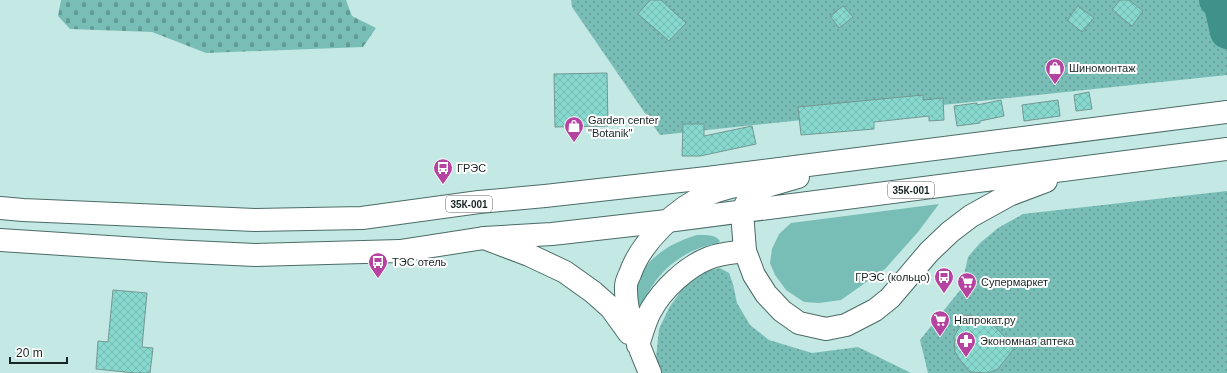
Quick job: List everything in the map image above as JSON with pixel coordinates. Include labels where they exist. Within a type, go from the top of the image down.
[{"type":"main road","name":"35К-001","points":[[0,208],[255,220],[362,218],[479,202],[706,178],[1227,112]]},
{"type":"main road","points":[[650,373],[638,345],[627,306],[626,284],[634,262],[646,245],[667,221],[708,194],[719,190],[744,184],[789,179],[936,149]]},
{"type":"main road","name":"35К-001","points":[[0,240],[255,255],[400,251],[484,238],[552,234],[742,212],[1227,149]]},
{"type":"main road","points":[[789,179],[767,186],[756,192],[748,200],[742,212],[745,251],[754,275],[766,294],[782,311],[799,323],[826,329],[846,325],[875,310],[890,298],[929,252],[950,232],[971,216],[1009,195],[1079,168]]},
{"type":"main road","points":[[484,238],[529,255],[565,272],[593,292],[611,308],[638,345]]},
{"type":"main road","points":[[638,345],[650,311],[666,289],[686,271],[709,258],[727,253],[745,251]]},
{"type":"green space","points":[[61,0],[346,0],[352,16],[376,28],[363,47],[206,53],[152,32],[70,29],[58,16]]},
{"type":"green space","points":[[571,0],[1227,0],[1227,75],[660,135],[572,7]]},
{"type":"green space","points":[[1227,191],[1227,373],[928,373],[920,340],[961,289],[968,257],[980,243],[998,228],[1023,214]]},
{"type":"green space","points":[[939,204],[918,232],[885,269],[841,300],[819,303],[804,302],[786,290],[775,275],[770,263],[772,249],[779,234],[791,223]]},
{"type":"green space","points":[[697,235],[713,236],[720,241],[718,243],[689,252],[673,263],[658,277],[639,310],[633,296],[634,289],[649,263],[663,250],[679,241]]},
{"type":"green space","points":[[720,268],[729,273],[737,303],[750,325],[769,340],[812,353],[858,347],[911,373],[662,373],[656,358],[659,329],[669,308],[683,288],[707,271]]},
{"type":"building","points":[[650,0],[661,0],[686,23],[669,41],[638,14]]},
{"type":"building","points":[[1120,0],[1129,0],[1143,11],[1132,26],[1112,10]]},
{"type":"building","points":[[843,6],[853,17],[839,28],[830,16]]},
{"type":"building","points":[[1078,6],[1094,18],[1082,32],[1067,20]]},
{"type":"building","points":[[607,73],[608,126],[555,127],[554,74]]},
{"type":"building","points":[[1089,92],[1092,109],[1076,111],[1074,95]]},
{"type":"building","points":[[923,95],[923,100],[943,98],[944,120],[929,121],[929,116],[874,122],[874,129],[801,135],[798,107]]},
{"type":"building","points":[[1001,100],[1004,116],[980,121],[980,123],[957,126],[954,106],[977,103],[977,105]]},
{"type":"building","points":[[1058,100],[1060,116],[1024,121],[1022,105]]},
{"type":"building","points":[[683,124],[704,124],[704,136],[752,126],[756,144],[700,156],[682,156]]},
{"type":"building","points":[[113,290],[147,293],[142,347],[153,348],[150,373],[96,369],[98,341],[108,342]]},
{"type":"building","points":[[965,315],[986,318],[1015,347],[998,369],[988,373],[970,372],[955,352],[954,337]]},
{"type":"waterway","points":[[1216,0],[1220,1],[1227,32]]},
{"type":"place","name":"Шиномонтаж","points":[[1055,85]]},
{"type":"place","name":"Garden center \"Botanik\"","points":[[574,143]]},
{"type":"place","name":"ГРЭС","points":[[443,185]]},
{"type":"place","name":"ТЭС отель","points":[[378,279]]},
{"type":"place","name":"ГРЭС (кольцо)","points":[[944,294]]},
{"type":"place","name":"Супермаркет","points":[[967,299]]},
{"type":"place","name":"Напрокат.ру","points":[[940,337]]},
{"type":"place","name":"Экономная аптека","points":[[966,358]]}]
